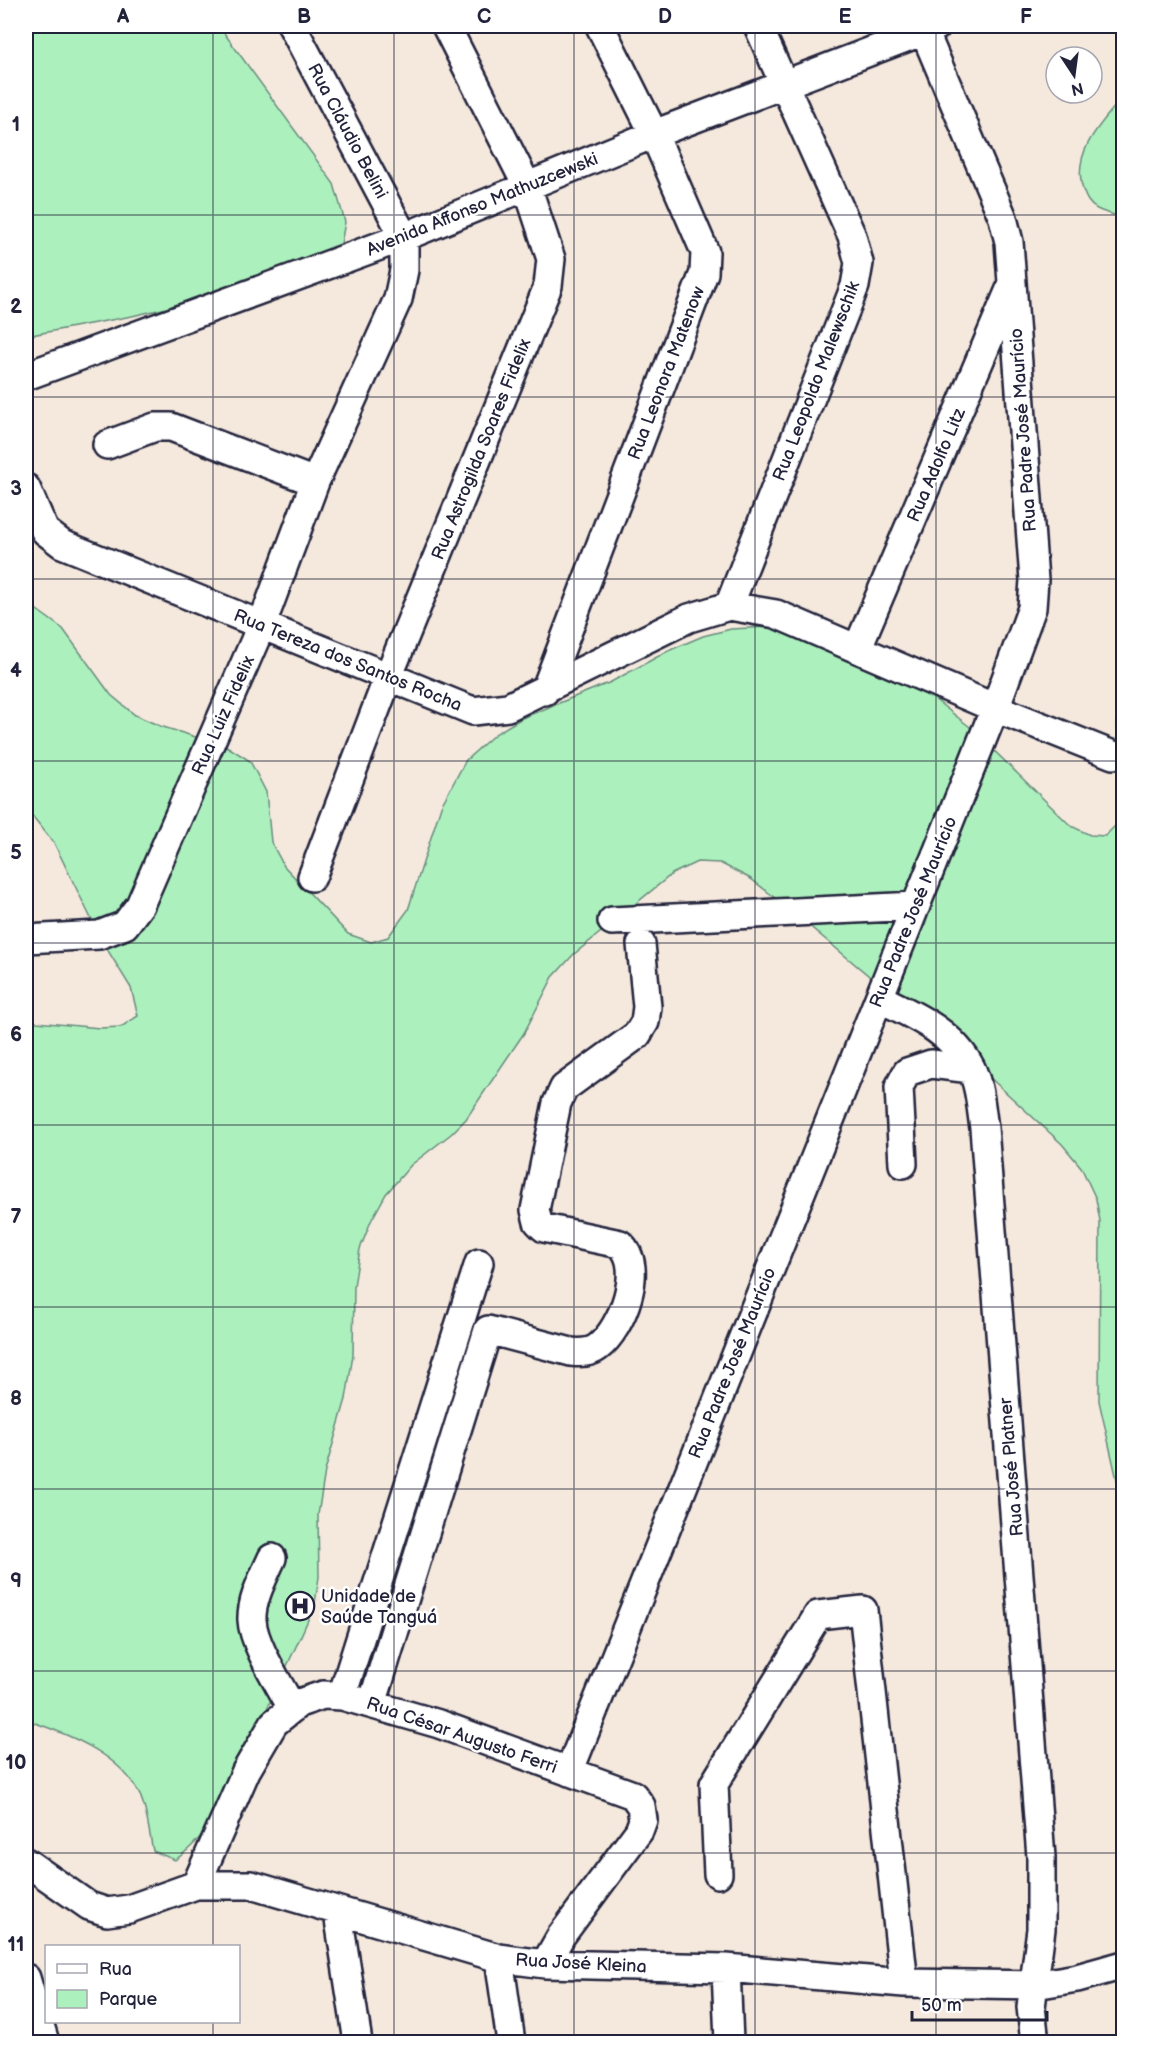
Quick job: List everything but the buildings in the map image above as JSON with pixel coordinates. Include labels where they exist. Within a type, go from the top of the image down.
[{"type":"street","name":"Rua Cláudio Belini","points":[[292,26],[404,237]]},
{"type":"street","name":"Rua Astrogilda Soares Fidelix","points":[[312,877],[389,675],[548,286],[551,259],[527,186],[446,26]]},
{"type":"street","name":"Rua Leonora Matenow","points":[[545,692],[704,273],[705,252],[654,134],[600,26]]},
{"type":"street","name":"Rua Leopoldo Malewschik","points":[[729,606],[855,286],[859,263],[852,236],[758,26]]},
{"type":"street","name":"Avenida Affonso Mathuzcewski","points":[[26,376],[404,237],[654,134],[927,27]]},
{"type":"street","name":"Rua Padre José Maurício","points":[[568,1772],[995,708],[1032,608],[1034,580],[1013,282],[1003,218],[927,27]]},
{"type":"street","name":"Rua Luiz Fidelix","points":[[26,939],[99,935],[125,925],[135,912],[262,624],[315,482],[398,299],[404,270],[404,237]]},
{"type":"street","name":"Rua Adolfo Litz","points":[[858,647],[1013,282]]},
{"type":"street","points":[[107,445],[155,427],[171,427],[315,482]]},
{"type":"street","name":"Rua Tereza dos Santos Rocha","points":[[26,488],[45,531],[62,544],[473,711],[508,707],[545,692],[689,618],[729,606],[776,614],[858,647],[995,708],[1113,755]]},
{"type":"street","points":[[612,921],[916,906]]},
{"type":"street","points":[[372,1704],[488,1330],[571,1352],[585,1353],[598,1347],[619,1322],[626,1306],[632,1261],[628,1251],[620,1244],[544,1228],[538,1222],[536,1209],[557,1103],[564,1088],[637,1035],[645,1022],[647,1008],[641,944]]},
{"type":"street","name":"Rua José Platner","points":[[879,998],[927,1022],[948,1038],[971,1069],[984,1128],[1041,1857],[1041,1929],[1035,1985]]},
{"type":"street","points":[[903,1164],[898,1087],[907,1072],[931,1064],[971,1069]]},
{"type":"street","points":[[342,1696],[479,1263]]},
{"type":"street","points":[[272,1558],[258,1594],[252,1621],[258,1641],[292,1708]]},
{"type":"street","points":[[718,1874],[714,1784],[818,1615],[863,1610],[904,1983]]},
{"type":"street","name":"Rua César Augusto Ferri","points":[[196,1885],[246,1771],[274,1723],[292,1708],[323,1695],[342,1696],[439,1724],[633,1796],[641,1806],[643,1820],[639,1831],[561,1936],[545,1964]]},
{"type":"street","name":"Rua José Kleina","points":[[26,1862],[89,1906],[107,1912],[129,1909],[196,1885],[251,1886],[500,1958],[545,1964],[726,1968],[904,1983],[1035,1985],[1077,1978],[1124,1965]]},
{"type":"street","points":[[338,1913],[358,2043]]},
{"type":"street","points":[[500,1958],[511,2043]]},
{"type":"street","points":[[726,1968],[729,2043]]},
{"type":"street","points":[[26,1978],[37,2035]]},
{"type":"street","points":[[1035,1985],[1031,2007],[1035,2043]]},
{"type":"green space","points":[[26,26],[219,26],[334,184],[345,222],[341,244],[327,261],[275,283],[132,316],[26,336]]},
{"type":"green space","points":[[1123,97],[1123,217],[1103,212],[1092,205],[1084,193],[1080,176],[1081,164],[1090,139]]},
{"type":"green space","points":[[26,602],[63,629],[111,695],[135,715],[160,726],[228,747],[250,761],[266,792],[271,842],[284,866],[348,934],[371,942],[388,937],[408,910],[441,806],[466,760],[495,734],[522,718],[611,682],[668,651],[703,636],[731,629],[769,627],[801,630],[891,665],[970,727],[1071,826],[1090,835],[1105,836],[1117,824],[1121,804],[1117,722],[1118,690],[1123,667],[1123,1506],[1099,1401],[1100,1221],[1096,1199],[1081,1167],[1062,1144],[986,1074],[782,903],[751,879],[720,863],[697,862],[672,874],[573,955],[553,977],[524,1033],[466,1119],[451,1134],[411,1165],[386,1194],[371,1221],[360,1249],[354,1286],[353,1355],[346,1399],[325,1471],[318,1515],[319,1577],[315,1603],[243,1765],[208,1828],[175,1860],[153,1851],[144,1806],[137,1789],[126,1774],[112,1761],[79,1740],[26,1720],[26,1021],[100,1028],[121,1027],[138,1016],[131,988],[102,941],[54,843],[26,808]]},
{"type":"place","name":"Unidade de Saúde Tanguá","points":[[300,1606]]}]
